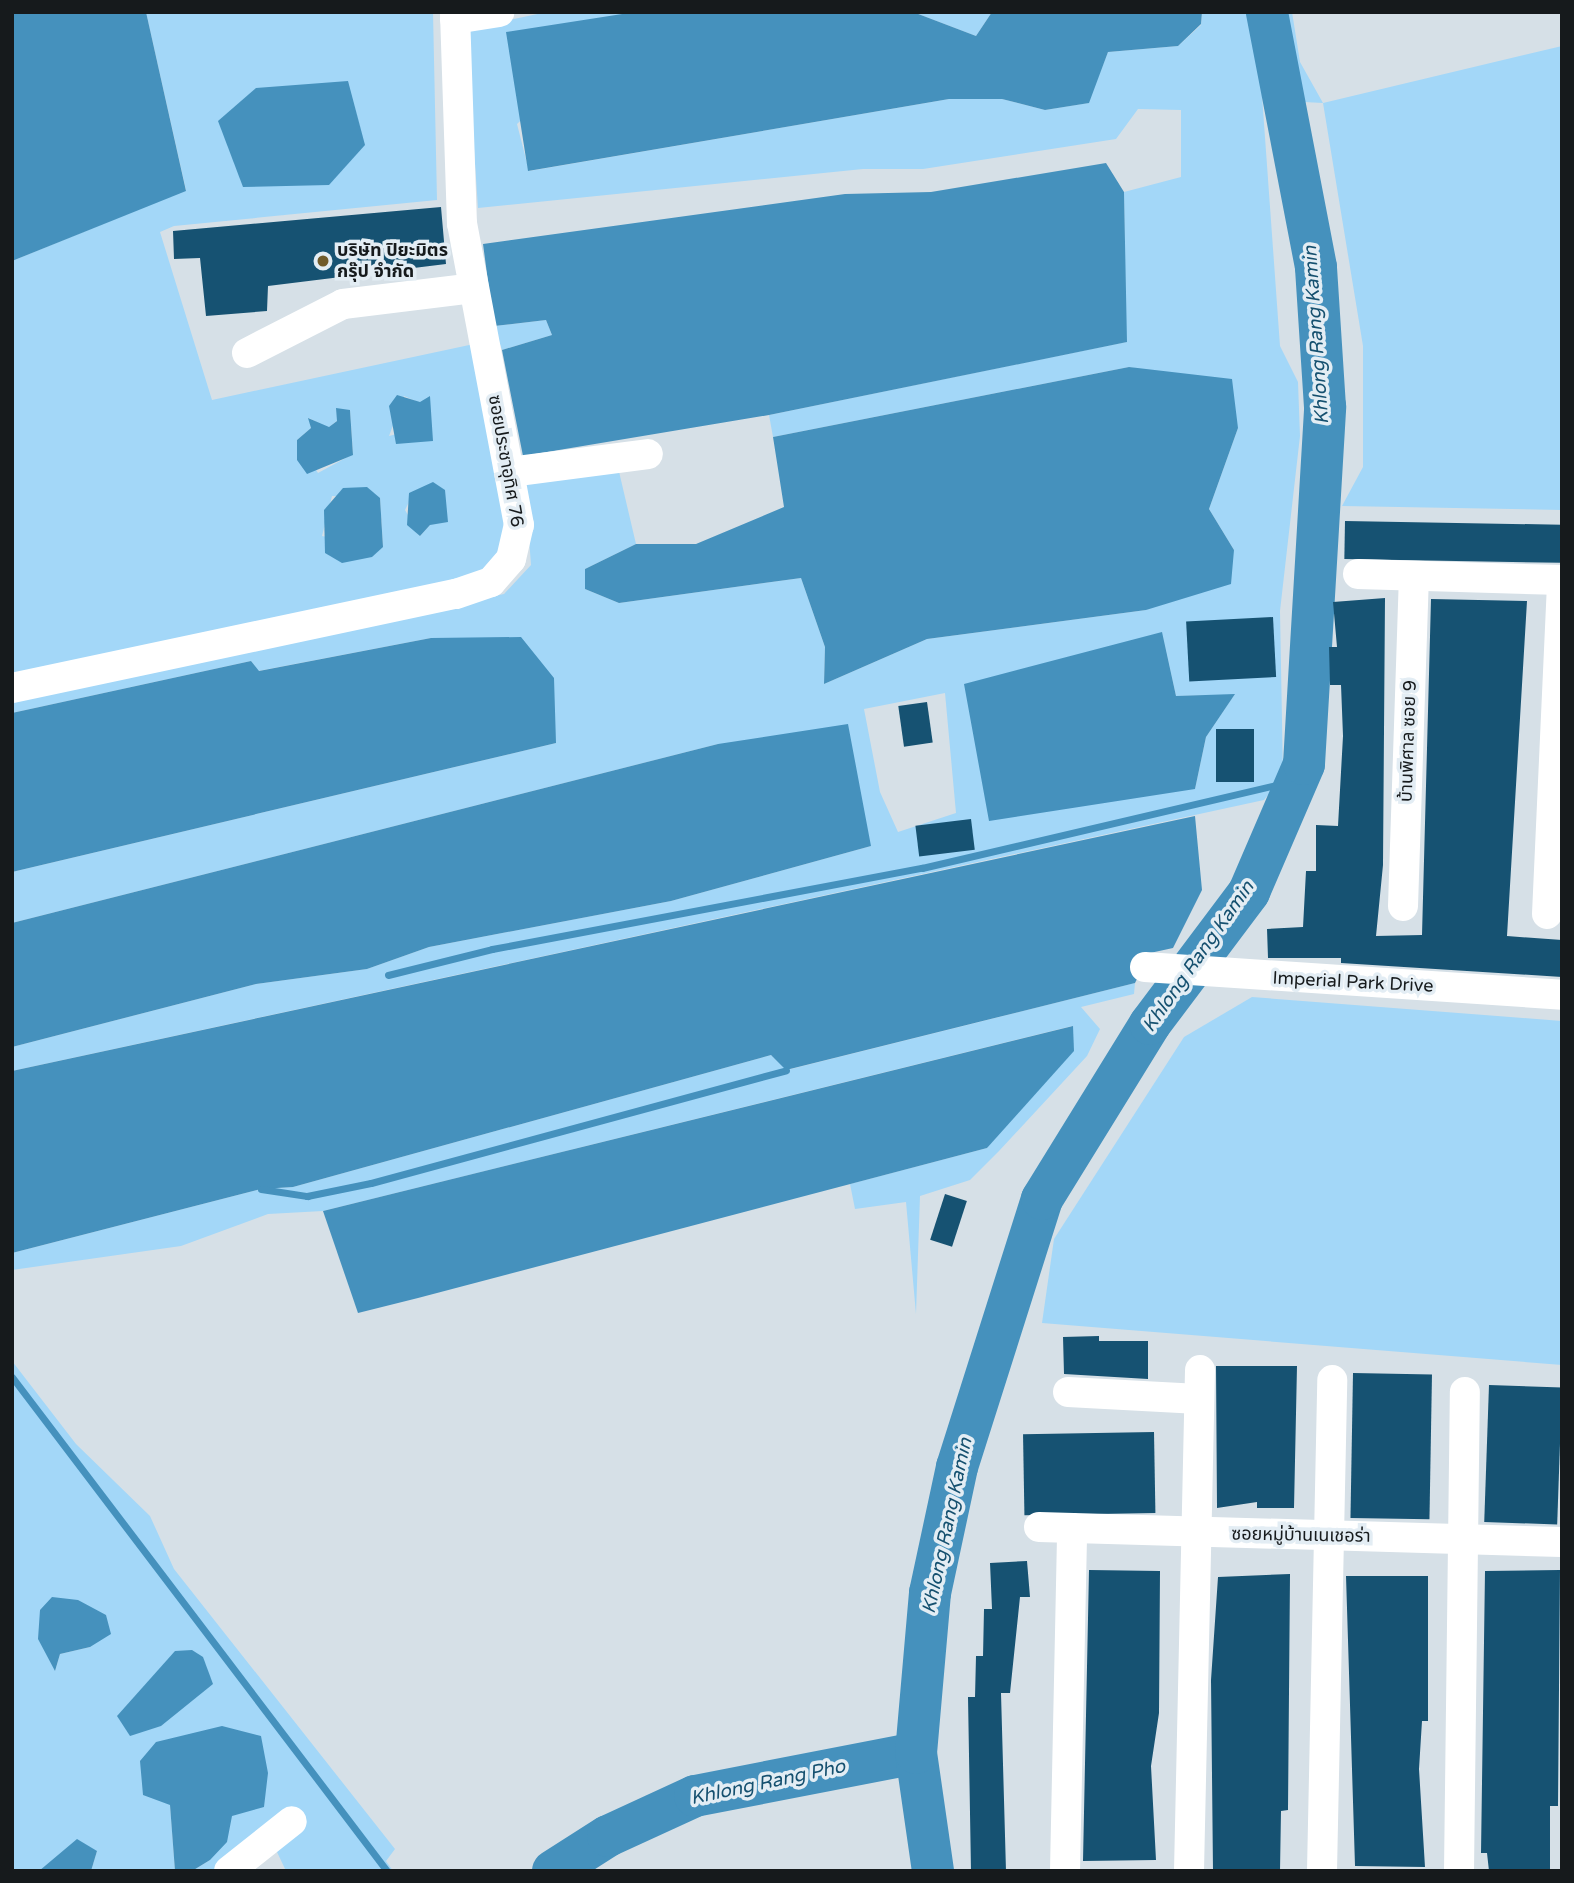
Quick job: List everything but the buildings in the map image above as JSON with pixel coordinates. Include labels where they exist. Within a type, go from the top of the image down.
[{"type":"street","points":[[455,15],[499,12]]},
{"type":"street","name":"ซอยประชาอุทิศ 76","points":[[12,688],[473,590],[499,574],[515,553],[519,525],[461,224],[455,15]]},
{"type":"street","points":[[247,353],[343,304],[473,288]]},
{"type":"street","points":[[510,472],[648,454]]},
{"type":"street","points":[[1358,574],[1562,581],[1547,914]]},
{"type":"street","name":"บ้านพิศาล ซอย 9","points":[[1402,906],[1414,576]]},
{"type":"street","name":"Imperial Park Drive","points":[[1145,967],[1271,979],[1562,995]]},
{"type":"street","points":[[1322,1871],[1332,1380]]},
{"type":"street","points":[[1068,1392],[1199,1384],[1189,1871]]},
{"type":"street","points":[[1459,1871],[1465,1392]]},
{"type":"street","name":"ซอยหมู่บ้านเนเชอร่า","points":[[1039,1527],[1562,1542]]},
{"type":"street","points":[[1065,1871],[1072,1528]]},
{"type":"street","points":[[229,1871],[292,1821]]},
{"type":"shaded area","points":[[12,12],[146,12],[186,191],[12,261]]},
{"type":"shaded area","points":[[146,12],[433,12],[437,200],[174,226],[160,232],[212,400],[474,344],[507,506],[500,552],[477,575],[12,677],[12,261],[186,190]],"holes":[[[404,396],[420,403],[429,426],[389,436]],[[350,410],[353,454],[318,473],[297,440],[311,428],[309,418],[328,428]],[[332,496],[380,498],[383,547],[322,536]],[[409,502],[430,525],[420,536],[405,510]]]},
{"type":"shaded area","points":[[547,12],[635,12],[517,124],[529,171],[949,99],[1002,99],[1045,110],[1088,103],[1108,52],[1178,46],[1201,25],[1202,12],[1256,12],[1280,346],[1298,382],[1300,436],[1280,611],[1283,776],[1264,800],[12,1071],[12,1047],[256,984],[367,969],[429,947],[671,901],[871,846],[718,744],[12,923],[12,872],[556,743],[431,638],[258,671],[251,661],[12,713],[12,697],[504,594],[531,565],[523,456],[613,446],[636,544],[585,569],[585,589],[619,603],[801,578],[825,647],[824,684],[927,639],[1146,610],[1234,550],[1209,509],[1238,428],[1165,374],[1129,367],[773,437],[769,415],[1126,342],[1124,192],[1181,177],[1181,110],[1138,109],[1116,139],[923,169],[863,169],[478,208],[466,29]],"holes":[[[1162,632],[1176,696],[1234,695],[1206,737],[1195,789]],[[945,693],[956,813],[898,832],[880,792],[864,709]]]},
{"type":"shaded area","points":[[635,12],[913,12],[976,36],[992,12],[1202,12],[1201,24],[1178,46],[1108,52],[1089,103],[1045,110],[1002,99],[949,99],[528,171],[506,32]]},
{"type":"shaded area","points":[[913,12],[992,12],[976,36]]},
{"type":"shaded area","points":[[1278,12],[1292,12],[1300,62],[1323,103],[1304,102]]},
{"type":"shaded area","points":[[1562,46],[1562,510],[1342,506],[1363,467],[1363,346],[1323,103]]},
{"type":"shaded area","points":[[348,81],[365,145],[329,185],[243,187],[218,121],[256,88]]},
{"type":"shaded area","points":[[1106,163],[1124,192],[1127,342],[769,415],[523,456],[502,350],[552,335],[546,320],[494,326],[483,244],[845,194],[931,192]]},
{"type":"shaded area","points":[[546,320],[552,335],[502,350],[494,326]]},
{"type":"shaded area","points":[[1129,367],[1232,379],[1238,428],[1209,509],[1234,550],[1231,584],[1146,610],[927,639],[824,684],[825,647],[801,578],[619,603],[585,589],[585,569],[636,544],[696,544],[784,507],[773,437]]},
{"type":"shaded area","points":[[397,395],[420,402],[430,396],[433,441],[396,444],[389,406]]},
{"type":"shaded area","points":[[336,408],[350,410],[353,455],[307,474],[297,460],[297,440],[311,428],[308,418],[329,427],[337,421]]},
{"type":"shaded area","points":[[433,482],[445,490],[448,522],[430,525],[420,536],[407,525],[409,493]]},
{"type":"shaded area","points":[[367,487],[380,498],[383,547],[372,557],[342,563],[325,553],[324,510],[343,488]]},
{"type":"shaded area","points":[[1162,632],[1176,696],[1235,694],[1206,737],[1195,789],[989,821],[964,684]]},
{"type":"shaded area","points":[[521,637],[554,678],[556,743],[12,872],[12,713],[251,661],[259,671],[431,638]]},
{"type":"shaded area","points":[[848,724],[871,846],[671,901],[429,947],[367,969],[256,984],[12,1047],[12,923],[718,744]]},
{"type":"shaded area","points":[[1195,816],[1202,890],[1173,948],[1150,953],[1135,983],[786,1070],[771,1055],[293,1187],[261,1189],[12,1253],[12,1071]]},
{"type":"shaded area","points":[[1135,983],[1134,994],[1081,1007],[1100,1029],[1087,1056],[970,1180],[920,1196],[916,1314],[906,1202],[855,1209],[850,1184],[987,1148],[1072,1026],[323,1211],[268,1214],[181,1246],[12,1270],[12,1253],[261,1189],[293,1187],[771,1055],[787,1070]]},
{"type":"shaded area","points":[[1252,997],[1562,1021],[1562,1365],[1042,1323],[1054,1239],[1184,1037]]},
{"type":"shaded area","points":[[1073,1026],[1074,1051],[987,1148],[358,1313],[323,1211]]},
{"type":"shaded area","points":[[12,1361],[76,1444],[150,1516],[174,1569],[395,1849],[386,1861],[393,1871],[286,1871],[268,1833],[215,1871],[192,1871],[210,1860],[170,1804],[175,1871],[91,1871],[97,1851],[39,1871],[12,1871]],"holes":[[[52,1597],[90,1647],[60,1654],[55,1671]]]},
{"type":"shaded area","points":[[52,1597],[78,1600],[106,1615],[111,1634],[90,1647],[60,1654],[55,1671],[38,1639],[40,1610]]},
{"type":"shaded area","points":[[192,1650],[203,1657],[213,1684],[161,1726],[130,1736],[117,1716],[175,1651]]},
{"type":"shaded area","points":[[222,1726],[261,1736],[268,1773],[264,1807],[232,1816],[227,1842],[210,1860],[192,1871],[175,1871],[170,1805],[143,1795],[140,1761],[156,1742]]},
{"type":"shaded area","points":[[77,1839],[97,1851],[91,1871],[39,1871]]},
{"type":"waterway","name":"Khlong Rang Kamin","points":[[933,1871],[916,1753],[930,1593],[957,1467],[1042,1199],[1150,1024],[1249,892],[1304,764],[1325,407],[1316,267],[1267,12]]},
{"type":"waterway","points":[[388,975],[492,949],[922,868],[1297,780]]},
{"type":"waterway","points":[[261,1189],[307,1196],[371,1183],[786,1070]]},
{"type":"waterway","points":[[12,1377],[387,1871]]},
{"type":"waterway","name":"Khlong Rang Pho","points":[[553,1871],[608,1836],[695,1796],[916,1753]]},
{"type":"place","name":"บริษัท ปิยะมิตร กรุ๊ป จำกัด","points":[[323,261]]}]
